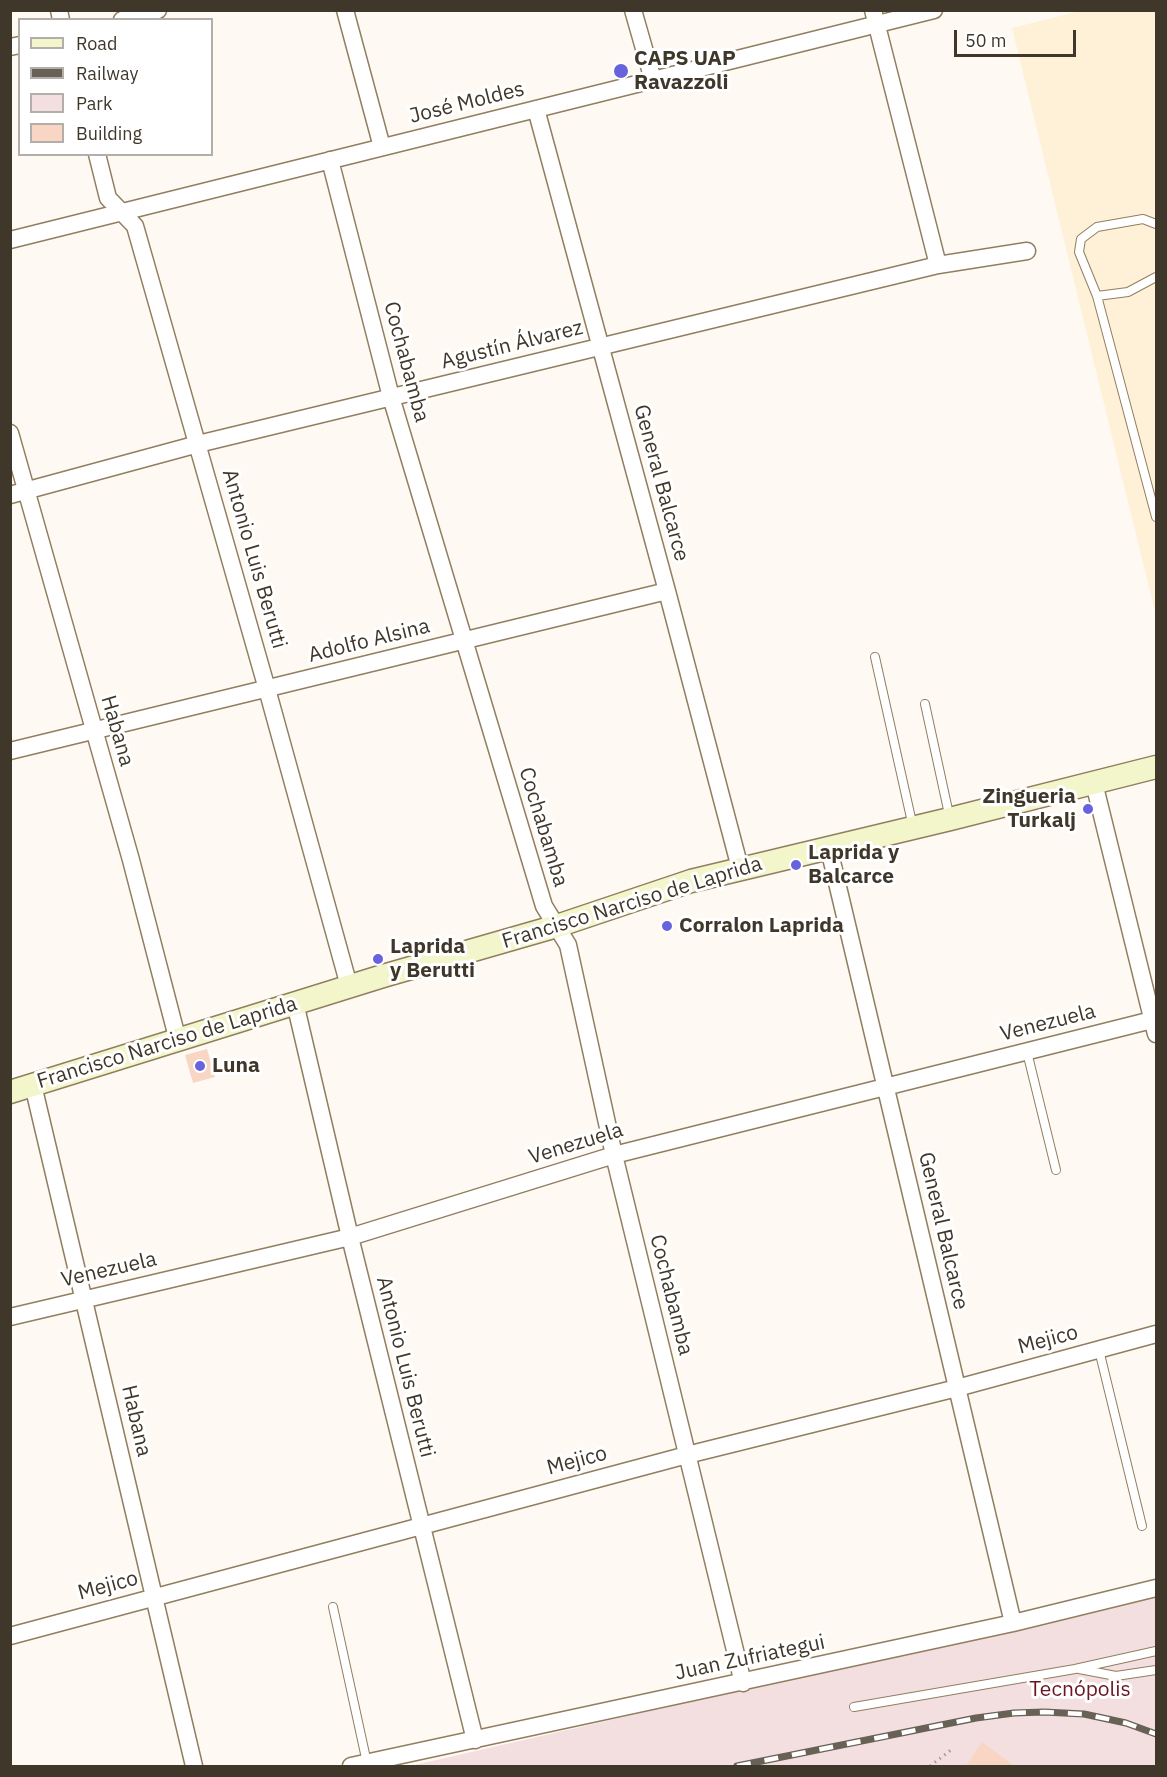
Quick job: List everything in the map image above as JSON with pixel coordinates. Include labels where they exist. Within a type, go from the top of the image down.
[{"type":"main road","name":"Francisco Narciso de Laprida","points":[[10,1092],[349,986],[557,926],[691,880],[829,849],[1156,767]]},
{"type":"street","points":[[129,18],[158,10]]},
{"type":"street","points":[[345,10],[382,147]]},
{"type":"street","points":[[633,10],[653,80]]},
{"type":"street","name":"José Moldes","points":[[10,240],[653,80],[875,18],[934,10]]},
{"type":"street","points":[[875,18],[938,265]]},
{"type":"street","name":"General Balcarce","points":[[536,109],[740,868]]},
{"type":"street","name":"Antonio Luis Berutti","points":[[98,156],[108,198],[135,226],[267,688],[349,986]]},
{"type":"street","name":"Cochabamba","points":[[330,160],[391,397],[544,906],[568,945],[614,1155],[743,1683]]},
{"type":"street","name":"Agustín Álvarez","points":[[18,493],[198,444],[938,265],[1027,251]]},
{"type":"street","name":"Habana","points":[[10,433],[18,493],[94,731],[131,860],[178,1041]]},
{"type":"street","name":"Adolfo Alsina","points":[[10,751],[667,591]]},
{"type":"street","points":[[1094,783],[1155,1024]]},
{"type":"street","name":"General Balcarce","points":[[829,849],[1013,1623]]},
{"type":"street","name":"Antonio Luis Berutti","points":[[295,1003],[350,1237],[475,1740]]},
{"type":"street","name":"Venezuela","points":[[10,1317],[350,1237],[614,1155],[1028,1052],[1155,1024]]},
{"type":"street","name":"Habana","points":[[33,1085],[194,1767]]},
{"type":"street","name":"Mejico","points":[[10,1636],[687,1455],[957,1388],[1156,1334]]},
{"type":"street","name":"Juan Zufriategui","points":[[359,1765],[743,1683],[1013,1623],[1156,1588]]},
{"type":"lane","points":[[1156,224],[1143,219],[1097,227],[1082,239],[1079,252],[1096,296],[1156,517]]},
{"type":"lane","points":[[1096,296],[1128,292],[1156,277]]},
{"type":"lane","points":[[875,657],[913,828]]},
{"type":"lane","points":[[925,704],[950,819]]},
{"type":"lane","points":[[1028,1052],[1056,1170]]},
{"type":"lane","points":[[1099,1350],[1142,1526]]},
{"type":"lane","points":[[333,1607],[359,1765]]},
{"type":"lane","points":[[854,1707],[1076,1669],[1156,1651]]},
{"type":"lane","points":[[1076,1669],[1116,1676],[1156,1671]]},
{"type":"path","points":[[930,1767],[951,1750]]},
{"type":"shaded area","points":[[1080,11],[1156,11],[1156,616],[1012,28]]},
{"type":"green space","name":"Tecnópolis","points":[[1156,1595],[1156,1766],[410,1766]]},
{"type":"building","name":"Luna","points":[[207,1049],[215,1077],[193,1083],[185,1055]]},
{"type":"building","points":[[982,1742],[1016,1767],[965,1767]]},
{"type":"railway","points":[[737,1766],[976,1718],[1014,1713],[1084,1714],[1126,1723],[1156,1734]]},
{"type":"place","name":"CAPS UAP Ravazzoli","points":[[621,71]]},
{"type":"place","name":"Zingueria Turkalj","points":[[1088,809]]},
{"type":"place","name":"Laprida y Balcarce","points":[[796,865]]},
{"type":"place","name":"Corralon Laprida","points":[[667,926]]},
{"type":"place","name":"Laprida y Berutti","points":[[378,959]]},
{"type":"place","name":"Luna","points":[[200,1066]]}]
